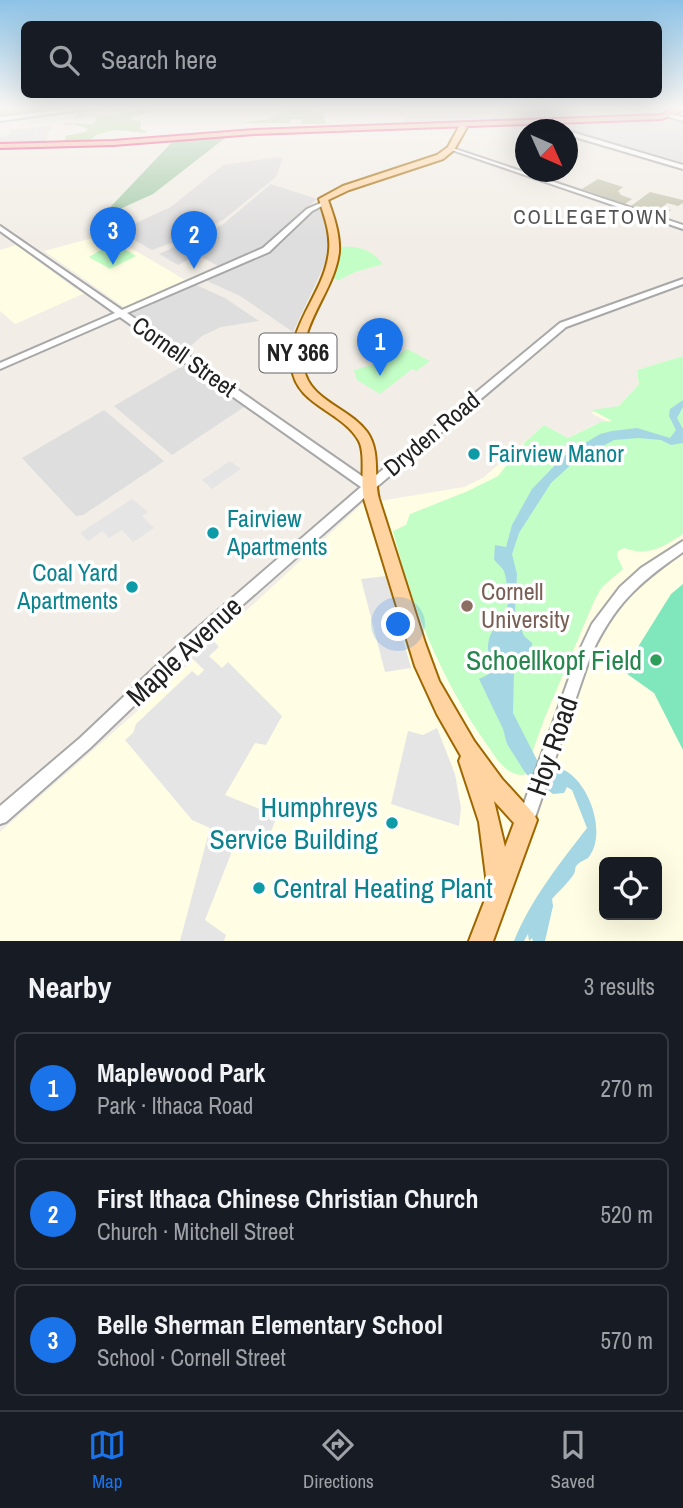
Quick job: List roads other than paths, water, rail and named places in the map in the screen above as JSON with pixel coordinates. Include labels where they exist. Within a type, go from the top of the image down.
[{"type":"main road","points":[[324,201],[346,188],[432,161],[448,150]]},
{"type":"main road","name":"NY 366","points":[[324,201],[335,231],[335,249],[331,270],[321,295],[309,312],[301,331],[298,370],[309,390],[352,422],[364,436],[369,453],[369,487]]},
{"type":"main road","name":"Dryden Road","points":[[369,487],[424,665],[457,729],[494,785],[526,820],[481,941]]},
{"type":"main road","name":"Dryden Road","points":[[457,729],[489,813],[496,844],[497,895]]},
{"type":"street","points":[[457,150],[683,227]]},
{"type":"street","points":[[625,150],[683,167]]},
{"type":"street","points":[[0,366],[266,250],[314,206],[324,201]]},
{"type":"street","name":"Cornell Street","points":[[0,228],[369,487]]},
{"type":"street","name":"Dryden Road","points":[[369,487],[563,325],[683,281]]},
{"type":"street","name":"Maple Avenue","points":[[0,816],[85,743],[191,642],[369,487]]},
{"type":"street","name":"Hoy Road","points":[[526,820],[584,656],[605,614],[635,581],[683,546]]},
{"type":"water","points":[[683,400],[683,407],[677,418],[683,429],[683,443],[671,445],[661,440],[638,438],[614,440],[575,461],[551,483],[519,533],[512,554],[517,574],[515,613],[524,636],[532,643],[530,653],[517,661],[514,672],[513,713],[537,760],[560,772],[564,770],[581,785],[588,797],[596,823],[594,848],[588,858],[577,865],[572,877],[552,899],[553,906],[545,941],[533,941],[532,938],[529,941],[528,934],[524,941],[514,941],[537,896],[587,828],[572,790],[567,787],[564,793],[553,794],[526,774],[507,744],[503,729],[479,679],[491,673],[494,668],[489,655],[489,641],[493,630],[504,620],[507,609],[505,576],[494,559],[495,545],[506,547],[512,525],[532,489],[564,456],[600,434],[612,431],[637,428],[670,438],[676,430],[669,416],[670,409]]},
{"type":"place","name":"Belle Sherman Elementary School","points":[[113,265]]},
{"type":"place","name":"First Ithaca Chinese Christian Church","points":[[194,269]]},
{"type":"place","name":"Maplewood Park","points":[[380,376]]},
{"type":"place","name":"Fairview Manor","points":[[474,454]]},
{"type":"place","name":"Fairview Apartments","points":[[213,533]]},
{"type":"place","name":"Coal Yard Apartments","points":[[132,587]]},
{"type":"place","name":"Cornell University","points":[[467,606]]},
{"type":"place","name":"Schoellkopf Field","points":[[656,660]]},
{"type":"place","name":"Humphreys Service Building","points":[[392,823]]},
{"type":"place","name":"Central Heating Plant","points":[[259,888]]},
{"type":"district","name":"COLLEGETOWN","points":[[591,217]]}]
